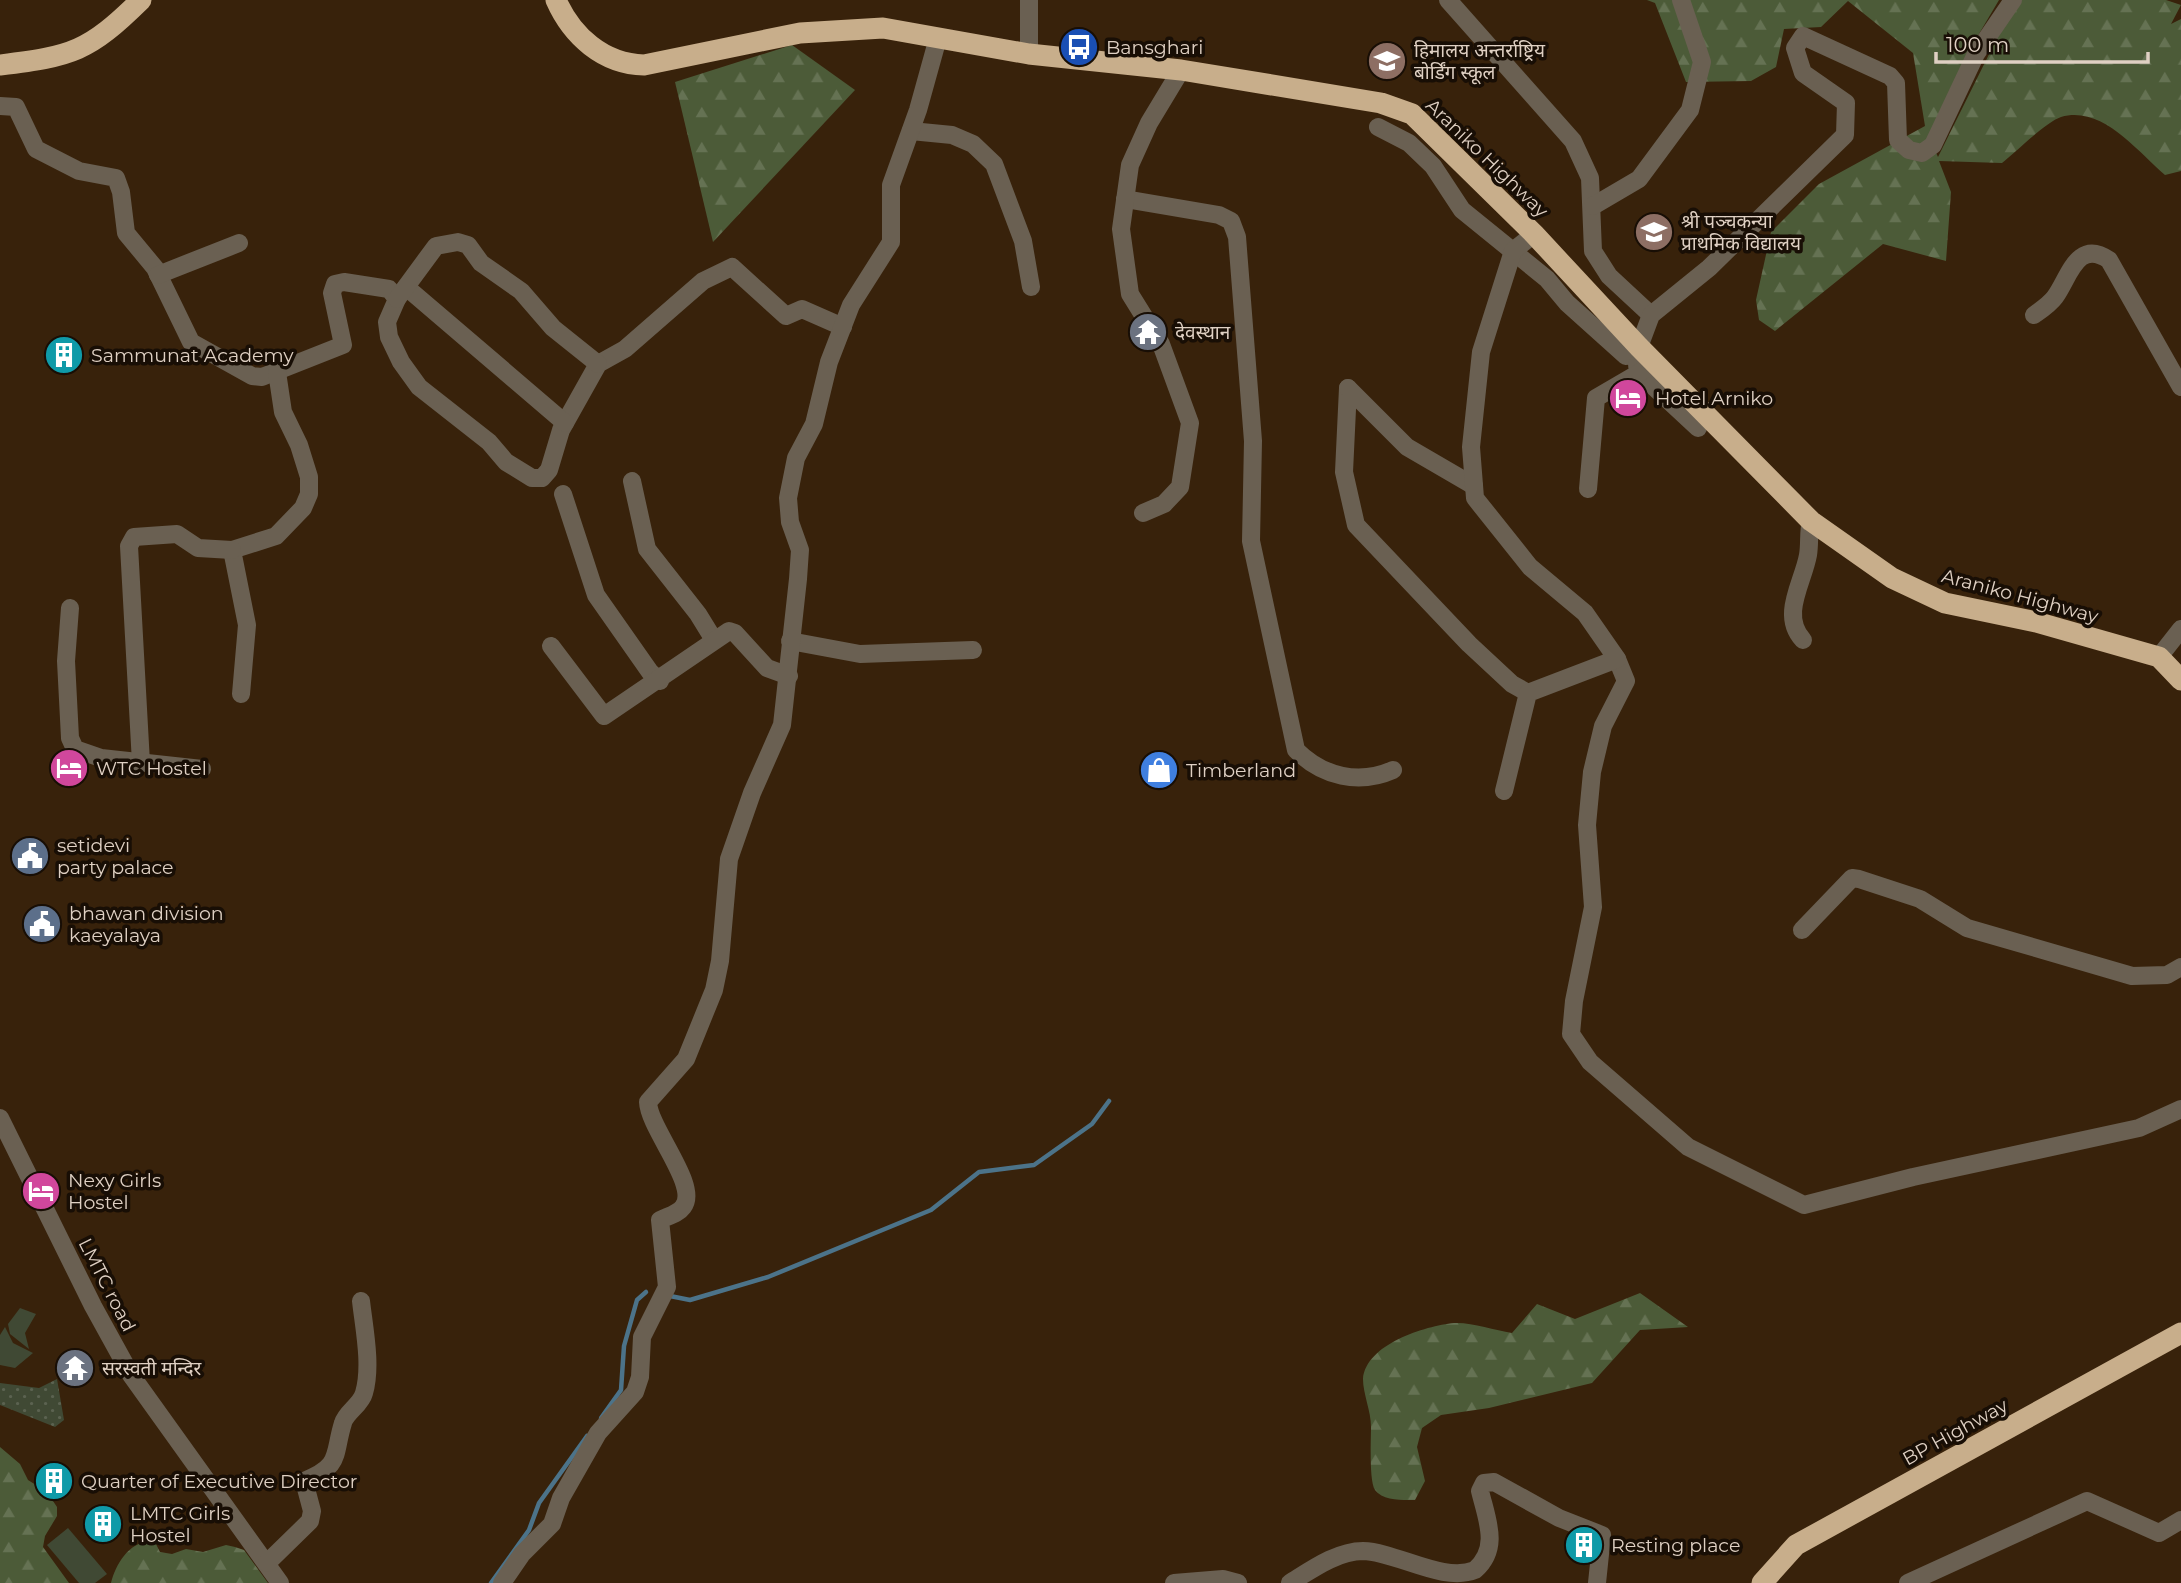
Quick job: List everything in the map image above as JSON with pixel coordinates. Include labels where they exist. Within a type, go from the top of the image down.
[{"type":"highway","points":[[0,65],[51,59],[85,47],[112,29],[141,0]]},
{"type":"highway","name":"Araniko Highway","points":[[556,0],[575,32],[594,50],[630,65],[644,65],[800,33],[847,29],[904,30],[1029,54],[1181,70],[1381,103],[1412,114],[1534,234],[1632,351],[1811,521],[1892,578],[1945,603],[2036,622],[2159,657]]},
{"type":"highway","points":[[2159,657],[2181,680]]},
{"type":"highway","name":"BP Highway","points":[[1762,1583],[1796,1545],[2181,1333]]},
{"type":"street","points":[[1029,0],[1029,54]]},
{"type":"street","points":[[1448,0],[1573,141],[1590,178],[1593,251],[1609,276],[1651,315]]},
{"type":"street","points":[[1593,205],[1639,180],[1690,110],[1702,62],[1681,0]]},
{"type":"street","points":[[1632,351],[1651,315],[1709,268],[1745,229],[1845,135],[1846,103],[1803,73],[1796,48],[1803,36],[1890,76],[1896,83],[1898,140],[1909,150],[1922,153],[1933,145],[1976,54],[2013,0]]},
{"type":"street","points":[[502,1583],[522,1554],[552,1524],[575,1470],[598,1433],[635,1392],[640,1377],[642,1337],[667,1287],[660,1220],[683,1207],[687,1199],[687,1186],[654,1127],[648,1102],[686,1059],[714,990],[720,961],[729,859],[752,793],[782,725],[800,550],[790,522],[788,498],[796,458],[814,424],[824,380],[843,327],[863,282],[887,253],[891,242],[891,186],[911,131],[938,38]]},
{"type":"street","points":[[1143,513],[1164,505],[1180,487],[1190,423],[1161,344],[1130,294],[1121,229],[1130,165],[1149,123],[1181,70]]},
{"type":"street","points":[[0,106],[16,107],[36,149],[79,171],[116,178],[121,192],[126,233],[158,275],[191,342],[252,376],[277,372],[343,345],[332,293],[335,284],[344,282],[389,289],[401,293],[565,423]]},
{"type":"street","points":[[1378,127],[1409,143],[1433,166],[1462,210],[1632,351],[1655,388],[1698,428]]},
{"type":"street","points":[[911,131],[952,135],[973,144],[994,164],[1023,241],[1031,287]]},
{"type":"street","points":[[1125,199],[1219,215],[1231,221],[1237,237],[1253,441],[1251,541],[1296,750],[1312,766],[1354,778],[1373,778],[1393,770]]},
{"type":"street","points":[[1534,234],[1513,251],[1481,352],[1471,447],[1475,498],[1530,567],[1585,613],[1617,659],[1626,681],[1603,726],[1592,772],[1587,825],[1593,907],[1574,1001],[1571,1034],[1590,1062],[1688,1147],[1804,1205],[1913,1177],[2139,1128],[2181,1109]]},
{"type":"street","points":[[598,364],[553,328],[521,291],[481,262],[468,245],[458,242],[436,246],[401,293],[387,322],[389,338],[401,362],[419,387],[489,442],[506,462],[532,478],[542,478],[549,470],[565,423],[598,364],[625,349],[703,281],[732,267],[786,316],[802,309],[843,327]]},
{"type":"street","points":[[158,275],[239,243]]},
{"type":"street","points":[[2034,316],[2054,299],[2073,264],[2087,254],[2100,253],[2109,260],[2181,387]]},
{"type":"street","points":[[1588,489],[1596,398],[1644,370]]},
{"type":"street","points":[[141,763],[129,546],[134,537],[177,534],[198,548],[232,550],[276,536],[303,508],[309,494],[309,477],[299,444],[283,412],[277,372]]},
{"type":"street","points":[[1474,486],[1407,447],[1348,388],[1344,472],[1356,525],[1469,644],[1512,684],[1528,693]]},
{"type":"street","points":[[632,481],[648,549],[698,614],[713,640]]},
{"type":"street","points":[[563,494],[596,595],[650,672],[660,681]]},
{"type":"street","points":[[1803,640],[1794,631],[1793,606],[1809,553],[1808,533],[1811,521]]},
{"type":"street","points":[[232,550],[247,625],[241,694]]},
{"type":"street","points":[[70,608],[66,661],[71,738],[75,749],[101,758],[202,769]]},
{"type":"street","points":[[2159,657],[2181,629]]},
{"type":"street","points":[[551,646],[604,716],[660,681],[713,640],[729,631],[735,633],[767,668],[789,676]]},
{"type":"street","points":[[790,641],[860,653],[973,650]]},
{"type":"street","points":[[1528,693],[1617,659]]},
{"type":"street","points":[[1504,791],[1528,693]]},
{"type":"street","points":[[1802,930],[1852,878],[1920,899],[1967,928],[2132,976],[2167,975],[2181,967]]},
{"type":"street","name":"LMTC road","points":[[0,1118],[93,1306],[131,1375],[280,1583]]},
{"type":"street","points":[[267,1563],[310,1521],[312,1511],[304,1481],[323,1473],[332,1463],[339,1452],[343,1422],[364,1395],[365,1352],[361,1301]]},
{"type":"street","points":[[1301,1580],[1339,1555],[1364,1551],[1444,1579],[1469,1575],[1485,1561],[1490,1549],[1491,1539],[1480,1491],[1485,1483],[1494,1482],[1559,1518],[1602,1535],[1597,1583]]},
{"type":"street","points":[[1908,1583],[2087,1501],[2160,1533],[2181,1520]]},
{"type":"street","points":[[1174,1583],[1223,1579],[1238,1583]]},
{"type":"green space","points":[[1647,0],[1999,0],[1970,49],[1933,146],[1938,157],[2016,0],[2166,0],[2181,5],[2171,24],[2181,19],[2181,171],[2165,175],[2118,132],[2091,118],[2076,115],[2055,120],[2002,163],[1939,161],[1951,192],[1946,261],[1883,244],[1775,331],[1759,320],[1756,300],[1771,232],[1819,184],[1925,126],[1913,53],[1848,1],[1821,27],[1784,29],[1776,67],[1751,81],[1686,82],[1655,3]]},
{"type":"green space","points":[[792,45],[855,90],[713,242],[675,82]]},
{"type":"green space","points":[[1640,1293],[1688,1327],[1640,1330],[1592,1383],[1489,1408],[1441,1415],[1422,1428],[1417,1447],[1425,1481],[1415,1500],[1399,1500],[1378,1494],[1373,1485],[1371,1470],[1371,1421],[1363,1379],[1374,1356],[1385,1347],[1413,1333],[1454,1323],[1512,1333],[1537,1304],[1575,1319]]},
{"type":"green space","points":[[20,1308],[36,1314],[25,1333],[29,1349],[10,1334],[8,1324]]},
{"type":"green space","points":[[5,1327],[13,1343],[33,1353],[15,1368],[0,1365],[0,1335]]},
{"type":"green space","points":[[57,1379],[64,1420],[55,1427],[0,1405],[0,1383],[39,1388]]},
{"type":"green space","points":[[0,1447],[20,1464],[28,1480],[47,1492],[57,1507],[57,1516],[45,1536],[43,1547],[69,1583],[0,1583]]},
{"type":"green space","points":[[68,1528],[107,1574],[95,1583],[79,1583],[47,1545]]},
{"type":"green space","points":[[150,1541],[155,1542],[160,1552],[172,1554],[186,1549],[203,1552],[226,1545],[244,1550],[268,1583],[111,1583],[116,1569],[129,1550]]},
{"type":"waterway","points":[[670,1296],[690,1300],[768,1277],[931,1210],[979,1172],[1034,1165],[1092,1124],[1109,1101]]},
{"type":"waterway","points":[[601,1418],[621,1390],[624,1346],[637,1300],[646,1292]]},
{"type":"waterway","points":[[491,1583],[529,1530],[539,1503],[587,1436]]},
{"type":"place","name":"Bansghari","points":[[1079,47]]},
{"type":"place","name":"हिमालय अन्तर्राष्ट्रिय बोर्डिंग स्कूल","points":[[1387,61]]},
{"type":"place","name":"श्री पञ्चकन्या प्राथमिक विद्यालय","points":[[1654,232]]},
{"type":"place","name":"देवस्थान","points":[[1148,332]]},
{"type":"place","name":"Sammunat Academy","points":[[64,355]]},
{"type":"place","name":"Hotel Arniko","points":[[1628,398]]},
{"type":"place","name":"WTC Hostel","points":[[69,768]]},
{"type":"place","name":"Timberland","points":[[1159,770]]},
{"type":"place","name":"setidevi party palace","points":[[30,856]]},
{"type":"place","name":"bhawan division kaeyalaya","points":[[42,924]]},
{"type":"place","name":"Nexy Girls Hostel","points":[[41,1191]]},
{"type":"place","name":"सरस्वती मन्दिर","points":[[75,1368]]},
{"type":"place","name":"Quarter of Executive Director","points":[[54,1481]]},
{"type":"place","name":"LMTC Girls Hostel","points":[[103,1524]]},
{"type":"place","name":"Resting place","points":[[1584,1545]]}]
